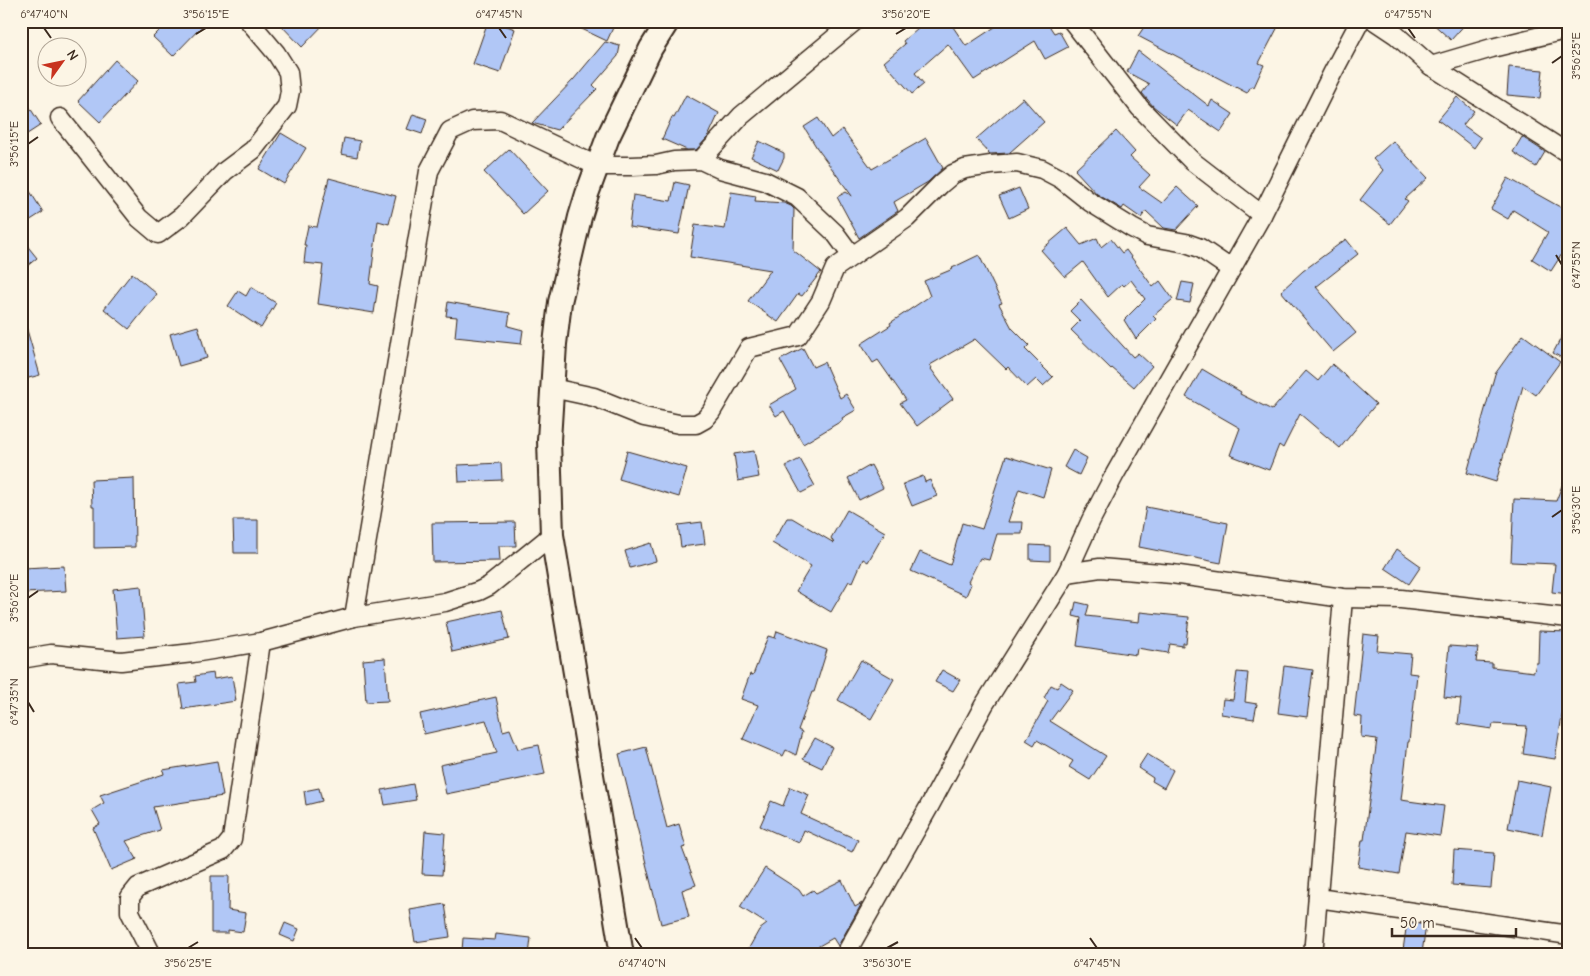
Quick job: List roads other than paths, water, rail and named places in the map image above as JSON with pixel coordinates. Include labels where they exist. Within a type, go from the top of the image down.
[{"type":"street","points":[[60,118],[139,218],[158,234],[182,216],[225,171],[253,150],[287,106],[290,91],[288,72],[249,21]]},
{"type":"street","points":[[622,955],[552,535],[549,440],[560,302],[580,217],[608,137],[651,48],[668,21]]},
{"type":"street","points":[[701,160],[741,116],[855,21]]},
{"type":"street","points":[[1072,21],[1140,108],[1192,161],[1262,215]]},
{"type":"street","points":[[846,955],[984,705],[1067,573],[1091,520],[1115,474],[1262,215],[1360,21]]},
{"type":"street","points":[[1374,21],[1396,35],[1431,66],[1569,154]]},
{"type":"street","points":[[1431,66],[1492,48],[1569,30]]},
{"type":"street","points":[[354,617],[429,171],[450,131],[472,121],[500,120],[597,166],[656,165],[674,161],[701,160],[720,169],[765,181],[796,197],[835,233],[852,256]]},
{"type":"street","points":[[552,388],[594,397],[644,417],[679,424],[696,424],[705,419],[711,412],[749,348],[798,336],[821,301],[835,268],[907,218],[953,174],[965,169],[1017,163],[1042,170],[1061,179],[1090,202],[1147,236],[1186,243],[1200,248],[1231,269]]},
{"type":"street","points":[[21,658],[51,654],[121,661],[193,653],[262,642],[354,617],[445,602],[489,586],[552,535]]},
{"type":"street","points":[[1067,573],[1100,568],[1163,574],[1343,598],[1401,599],[1569,618]]},
{"type":"street","points":[[1313,955],[1343,598]]},
{"type":"street","points":[[152,955],[130,912],[130,897],[138,887],[223,850],[232,840],[262,642]]},
{"type":"street","points":[[1318,898],[1569,935]]}]
